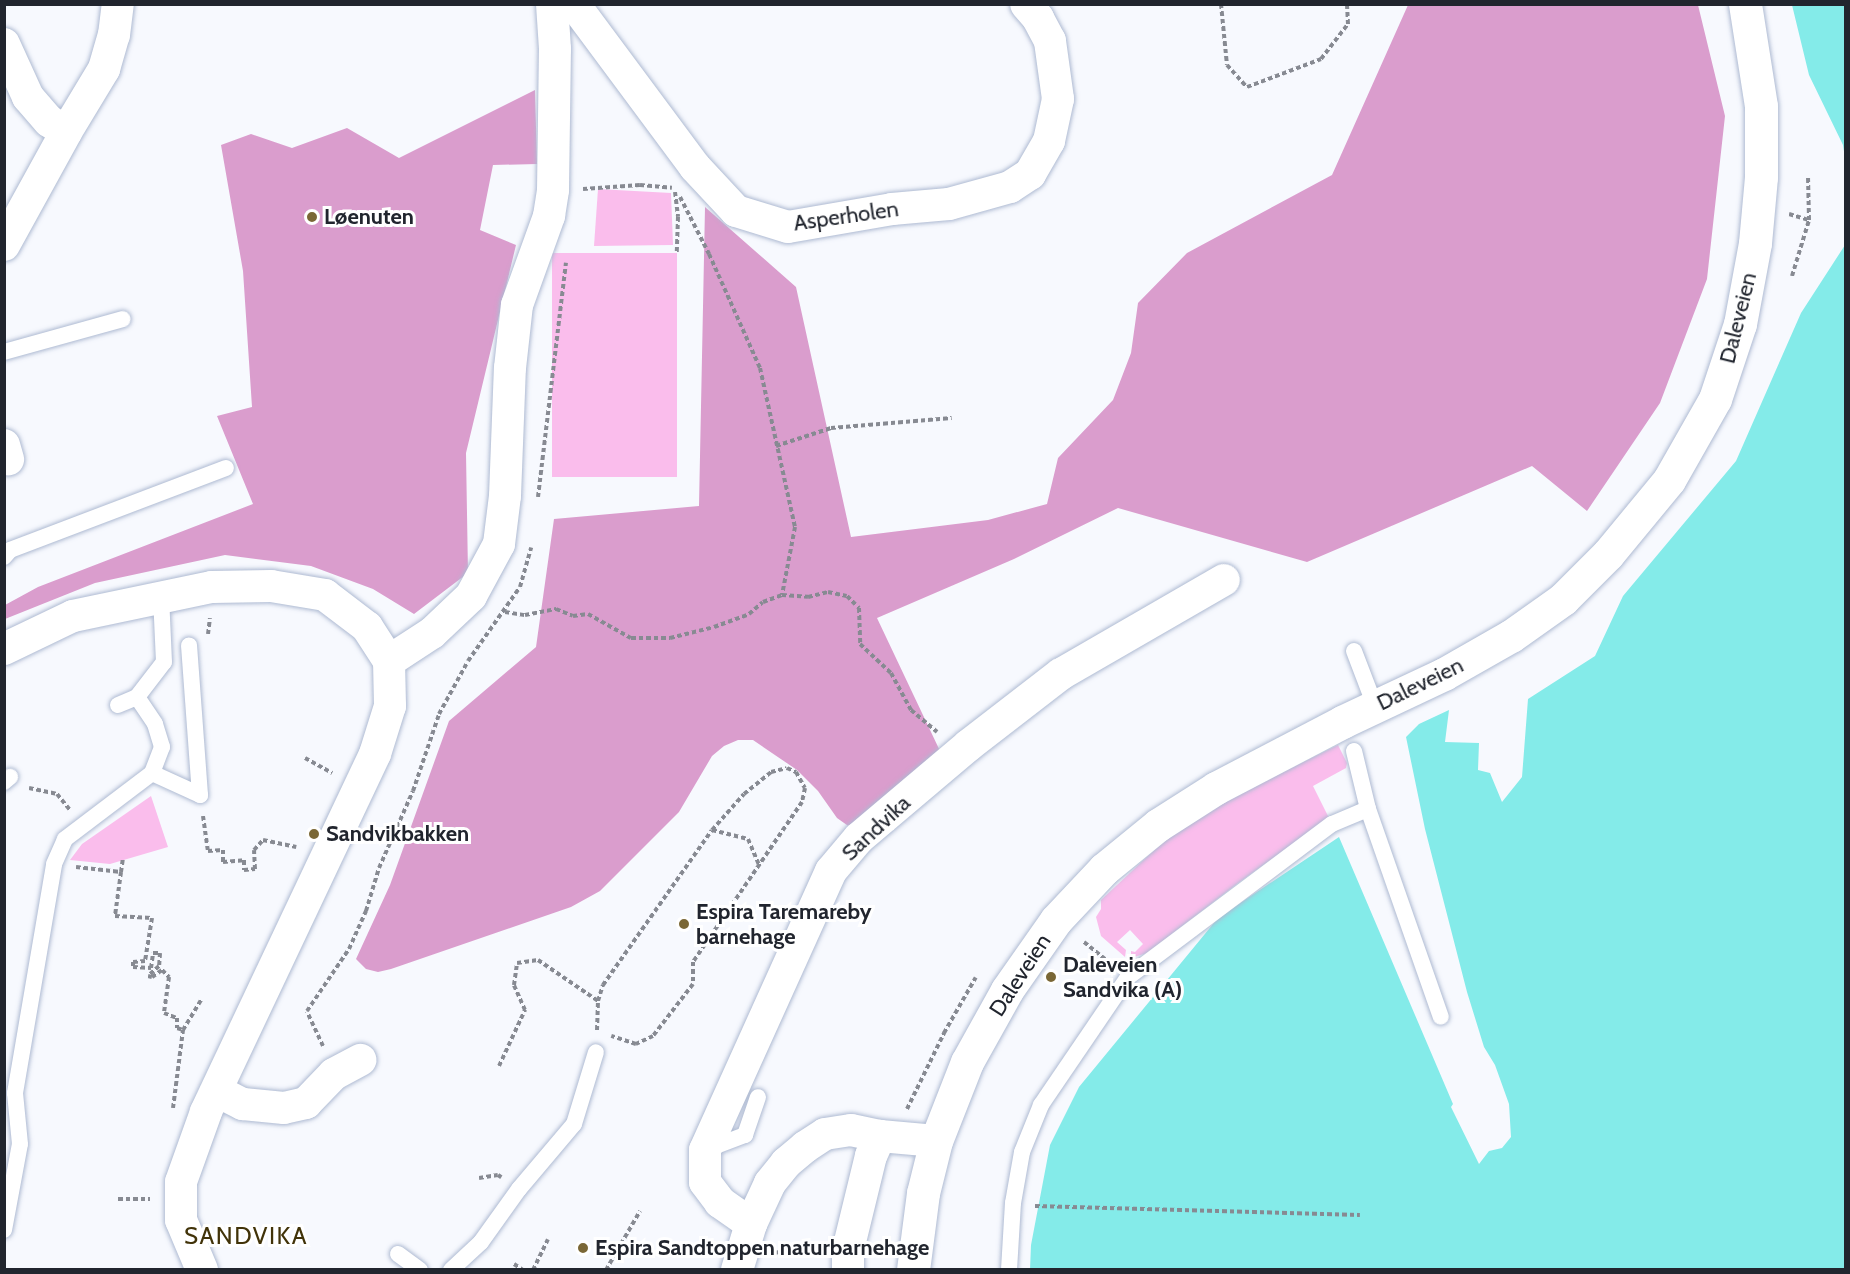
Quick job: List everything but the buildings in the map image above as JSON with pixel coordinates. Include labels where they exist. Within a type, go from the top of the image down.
[{"type":"main road","name":"Daleveien","points":[[913,1269],[923,1193],[936,1141],[967,1062],[1007,990],[1056,920],[1104,869],[1158,825],[1215,788],[1269,758],[1444,674],[1502,641],[1563,599],[1608,554],[1669,480],[1715,399],[1740,324],[1755,243],[1761,177],[1761,106],[1745,4]]},
{"type":"street","points":[[4,245],[66,132],[104,69],[114,35],[118,4]]},
{"type":"street","points":[[389,661],[432,633],[471,596],[498,544],[505,496],[509,382],[517,305],[549,216],[553,190],[555,49],[552,4]]},
{"type":"street","name":"Asperholen","points":[[574,4],[695,167],[736,211],[788,227],[892,209],[949,204],[1011,187],[1030,174],[1049,141],[1058,99],[1050,41],[1038,18],[1026,4]]},
{"type":"street","points":[[4,44],[28,97],[49,121],[66,132]]},
{"type":"street","name":"Sandvika","points":[[751,1224],[720,1202],[705,1182],[705,1150],[831,872],[859,838],[955,757],[1061,674],[1224,580]]},
{"type":"street","points":[[4,649],[73,616],[212,587],[271,586],[325,595],[367,627],[389,661],[390,706],[375,754],[207,1112],[181,1182],[182,1220],[202,1269]]},
{"type":"street","points":[[217,1090],[243,1104],[284,1108],[306,1103],[347,1067]]},
{"type":"street","points":[[737,1269],[751,1224],[770,1183],[786,1163],[804,1147],[825,1134],[851,1130],[880,1136],[936,1141]]},
{"type":"street","points":[[848,1260],[871,1156],[880,1136]]},
{"type":"lane","points":[[4,352],[123,319]]},
{"type":"lane","points":[[4,556],[10,550],[226,468]]},
{"type":"lane","points":[[118,705],[137,697],[164,662],[161,597]]},
{"type":"lane","points":[[152,773],[200,795],[189,645]]},
{"type":"lane","points":[[1354,651],[1375,706]]},
{"type":"lane","points":[[4,1230],[20,1144],[15,1093],[54,864],[65,839],[152,773],[162,747],[155,723],[137,697]]},
{"type":"lane","points":[[1354,751],[1368,809],[1441,1017]]},
{"type":"lane","points":[[1010,1269],[1013,1203],[1022,1152],[1041,1104],[1128,977],[1332,824],[1368,809]]},
{"type":"lane","points":[[451,1269],[481,1242],[519,1189],[574,1124],[596,1052]]},
{"type":"lane","points":[[705,1150],[745,1135],[758,1097]]},
{"type":"lane","points":[[398,1254],[420,1269]]},
{"type":"path","points":[[1221,4],[1227,64],[1247,87],[1321,59],[1348,24],[1347,4]]},
{"type":"path","points":[[1792,276],[1809,220],[1808,176]]},
{"type":"path","points":[[553,190],[640,185],[675,188]]},
{"type":"path","points":[[675,188],[678,218],[677,253]]},
{"type":"path","points":[[675,188],[709,254],[760,368],[795,527],[782,595]]},
{"type":"path","points":[[505,496],[537,502],[567,259]]},
{"type":"path","points":[[776,446],[831,428],[952,418]]},
{"type":"path","points":[[347,1067],[307,1011],[331,979],[362,921],[379,868],[413,792],[439,714],[468,661],[520,587],[530,560],[533,537]]},
{"type":"path","points":[[504,612],[525,615],[556,609],[573,616],[588,614],[631,638],[670,638],[714,627],[749,614],[763,602],[782,595],[808,597],[828,592],[847,596],[859,608],[861,644],[891,673],[911,710],[944,740],[955,757]]},
{"type":"path","points":[[305,758],[333,773]]},
{"type":"path","points":[[596,1052],[598,1001],[603,985],[712,830],[744,794],[771,772],[787,768],[796,772],[805,788],[802,802],[693,962],[693,984],[653,1036],[636,1044],[597,1031]]},
{"type":"path","points":[[29,788],[57,794]]},
{"type":"path","points":[[712,830],[748,840],[760,866]]},
{"type":"path","points":[[207,839],[208,851],[223,850],[223,862],[244,860],[244,870],[255,869],[254,850],[263,840],[296,847]]},
{"type":"path","points":[[123,858],[115,916],[152,918],[145,961],[134,962],[133,967],[151,968],[153,953],[160,953],[159,966],[148,976],[152,977],[162,970],[169,977],[164,1013],[177,1018],[177,1028],[183,1030]]},
{"type":"path","points":[[54,864],[120,872]]},
{"type":"path","points":[[1084,942],[1128,977]]},
{"type":"path","points":[[500,1066],[525,1010],[514,985],[517,963],[538,960],[598,1001]]},
{"type":"path","points":[[173,1112],[183,1030],[201,1000]]},
{"type":"path","points":[[479,1178],[498,1175],[503,1178]]},
{"type":"path","points":[[118,1199],[151,1199]]},
{"type":"path","points":[[1031,1206],[1360,1215]]},
{"type":"path","points":[[606,1269],[640,1212]]},
{"type":"path","points":[[533,1269],[548,1239]]},
{"type":"path","points":[[770,1254],[801,1248],[848,1260]]},
{"type":"path","points":[[514,1264],[523,1269]]},
{"type":"shaded area","points":[[1408,5],[1698,5],[1725,116],[1707,279],[1660,403],[1587,511],[1532,466],[1307,562],[1118,508],[1014,559],[877,618],[940,751],[854,830],[837,818],[818,791],[797,770],[753,740],[738,740],[724,746],[712,756],[679,812],[600,891],[571,907],[391,969],[378,972],[366,969],[356,959],[390,885],[449,721],[536,647],[554,519],[699,506],[705,207],[796,287],[851,537],[988,520],[1047,504],[1058,458],[1113,400],[1131,353],[1138,303],[1187,253],[1332,175]]},
{"type":"shaded area","points":[[535,90],[537,164],[493,165],[480,230],[516,245],[466,453],[468,573],[414,614],[373,589],[311,566],[225,555],[95,583],[5,619],[5,605],[38,587],[253,504],[217,416],[252,407],[243,271],[221,145],[251,134],[292,148],[347,128],[399,158]]},
{"type":"shaded area","points":[[598,189],[671,193],[673,245],[594,246]]},
{"type":"shaded area","points":[[552,253],[677,253],[677,477],[552,477]]},
{"type":"shaded area","points":[[1338,745],[1347,763],[1346,768],[1313,786],[1329,818],[1238,883],[1147,953],[1131,958],[1131,951],[1135,952],[1143,944],[1130,930],[1117,942],[1126,950],[1125,957],[1101,936],[1096,917],[1101,909],[1101,900],[1164,841],[1232,797]]},
{"type":"shaded area","points":[[151,796],[168,847],[110,864],[70,860],[82,844]]},
{"type":"water","points":[[1792,5],[1845,5],[1845,158],[1843,145],[1809,75]]},
{"type":"water","points":[[1845,245],[1845,1269],[1030,1270],[1031,1245],[1050,1145],[1079,1087],[1218,918],[1339,837],[1453,1104],[1451,1107],[1479,1164],[1489,1151],[1502,1148],[1511,1137],[1509,1104],[1495,1065],[1484,1047],[1467,992],[1425,829],[1406,737],[1419,724],[1449,710],[1445,742],[1479,743],[1478,770],[1490,773],[1502,802],[1522,777],[1528,699],[1595,656],[1623,596],[1736,461],[1801,313]]},
{"type":"place","name":"Løenuten","points":[[312,217]]},
{"type":"place","name":"Sandvikbakken","points":[[314,834]]},
{"type":"place","name":"Espira Taremareby barnehage","points":[[684,924]]},
{"type":"place","name":"Daleveien Sandvika (A)","points":[[1051,977]]},
{"type":"place","name":"Espira Sandtoppen naturbarnehage","points":[[583,1248]]},
{"type":"district","name":"SANDVIKA","points":[[246,1236]]}]
